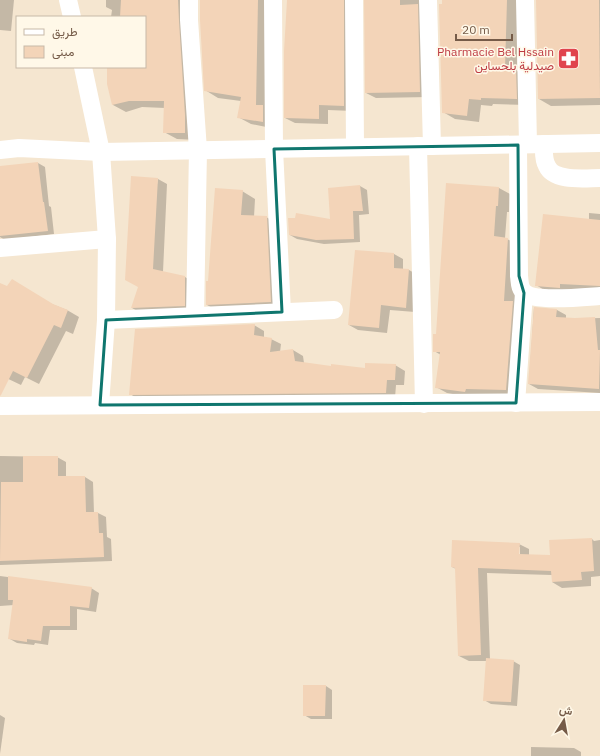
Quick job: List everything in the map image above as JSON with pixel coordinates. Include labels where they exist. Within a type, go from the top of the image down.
[{"type":"street","points":[[68,0],[72,16]]},
{"type":"street","points":[[189,0],[198,150],[195,316]]},
{"type":"street","points":[[273,0],[274,149],[282,312]]},
{"type":"street","points":[[354,0],[355,147]]},
{"type":"street","points":[[424,404],[425,146],[428,0]]},
{"type":"street","points":[[525,0],[530,144],[519,276],[520,288],[524,293],[544,298],[600,296]]},
{"type":"street","points":[[83,68],[101,152],[107,239],[106,320],[100,405]]},
{"type":"street","points":[[0,150],[19,148],[101,152],[600,143]]},
{"type":"street","points":[[530,144],[544,158],[550,171],[558,176],[572,178],[600,178]]},
{"type":"street","points":[[0,248],[107,239]]},
{"type":"street","points":[[516,403],[524,293]]},
{"type":"street","points":[[106,320],[334,310]]},
{"type":"street","points":[[0,406],[600,402]]},
{"type":"highlighted area","points":[[518,145],[519,276],[524,293],[516,403],[100,405],[106,320],[282,312],[274,149]]},
{"type":"shaded area","points":[[0,0],[600,0],[600,756],[0,756]]},
{"type":"building","points":[[121,0],[178,0],[185,133],[163,133],[164,101],[129,101],[112,105],[107,84],[107,68],[146,68],[146,16],[120,16]]},
{"type":"building","points":[[200,0],[258,0],[256,105],[263,105],[263,122],[237,118],[241,97],[204,91]]},
{"type":"building","points":[[287,0],[344,0],[344,106],[319,105],[319,119],[284,118],[284,51]]},
{"type":"building","points":[[364,0],[400,0],[400,5],[418,4],[420,92],[365,93]]},
{"type":"building","points":[[442,0],[507,0],[505,69],[516,70],[517,99],[469,99],[467,116],[442,113],[439,4],[442,4]]},
{"type":"building","name":"Pharmacie Bel Hssain صيدلية بلحساين","points":[[536,0],[599,0],[600,98],[538,99]]},
{"type":"building","points":[[38,162],[48,231],[0,236],[0,166]]},
{"type":"building","points":[[131,176],[158,178],[153,269],[185,276],[185,306],[131,308],[138,287],[125,280]]},
{"type":"building","points":[[446,183],[499,187],[494,236],[508,238],[504,301],[513,301],[506,390],[466,389],[465,392],[435,388],[440,352],[433,352],[433,334],[436,334]]},
{"type":"building","points":[[360,185],[363,211],[353,211],[354,239],[316,240],[289,235],[288,218],[295,218],[296,213],[330,219],[328,188]]},
{"type":"building","points":[[215,188],[243,190],[241,215],[267,216],[271,302],[206,305],[206,281],[208,281]]},
{"type":"building","points":[[543,214],[600,220],[600,286],[560,284],[560,288],[535,286]]},
{"type":"building","points":[[355,250],[394,253],[394,268],[409,269],[406,308],[381,305],[379,328],[348,325]]},
{"type":"building","points":[[12,279],[53,304],[68,310],[61,328],[54,325],[27,378],[13,371],[0,396],[0,283],[7,286]]},
{"type":"building","points":[[534,307],[557,309],[556,317],[595,317],[598,350],[600,350],[599,389],[528,384]]},
{"type":"building","points":[[255,324],[254,335],[272,338],[270,352],[293,349],[295,361],[331,366],[331,364],[365,368],[365,363],[396,364],[395,380],[387,380],[386,393],[129,395],[135,329]]},
{"type":"building","points":[[23,456],[58,456],[58,476],[85,476],[86,512],[98,512],[99,533],[103,533],[104,557],[0,561],[1,482],[23,482]]},
{"type":"building","points":[[592,538],[594,571],[581,572],[582,580],[552,582],[551,571],[478,568],[481,655],[458,656],[455,568],[451,567],[452,540],[520,543],[519,554],[550,555],[549,540]]},
{"type":"building","points":[[8,576],[92,587],[89,608],[70,606],[70,626],[43,626],[41,641],[27,639],[27,642],[8,639],[13,600],[8,600]]},
{"type":"building","points":[[486,658],[514,660],[511,702],[483,701]]},
{"type":"building","points":[[303,685],[326,685],[325,716],[303,716]]},
{"type":"place","name":"Pharmacie Bel Hssain صيدلية بلحساين","points":[[569,59]]}]
